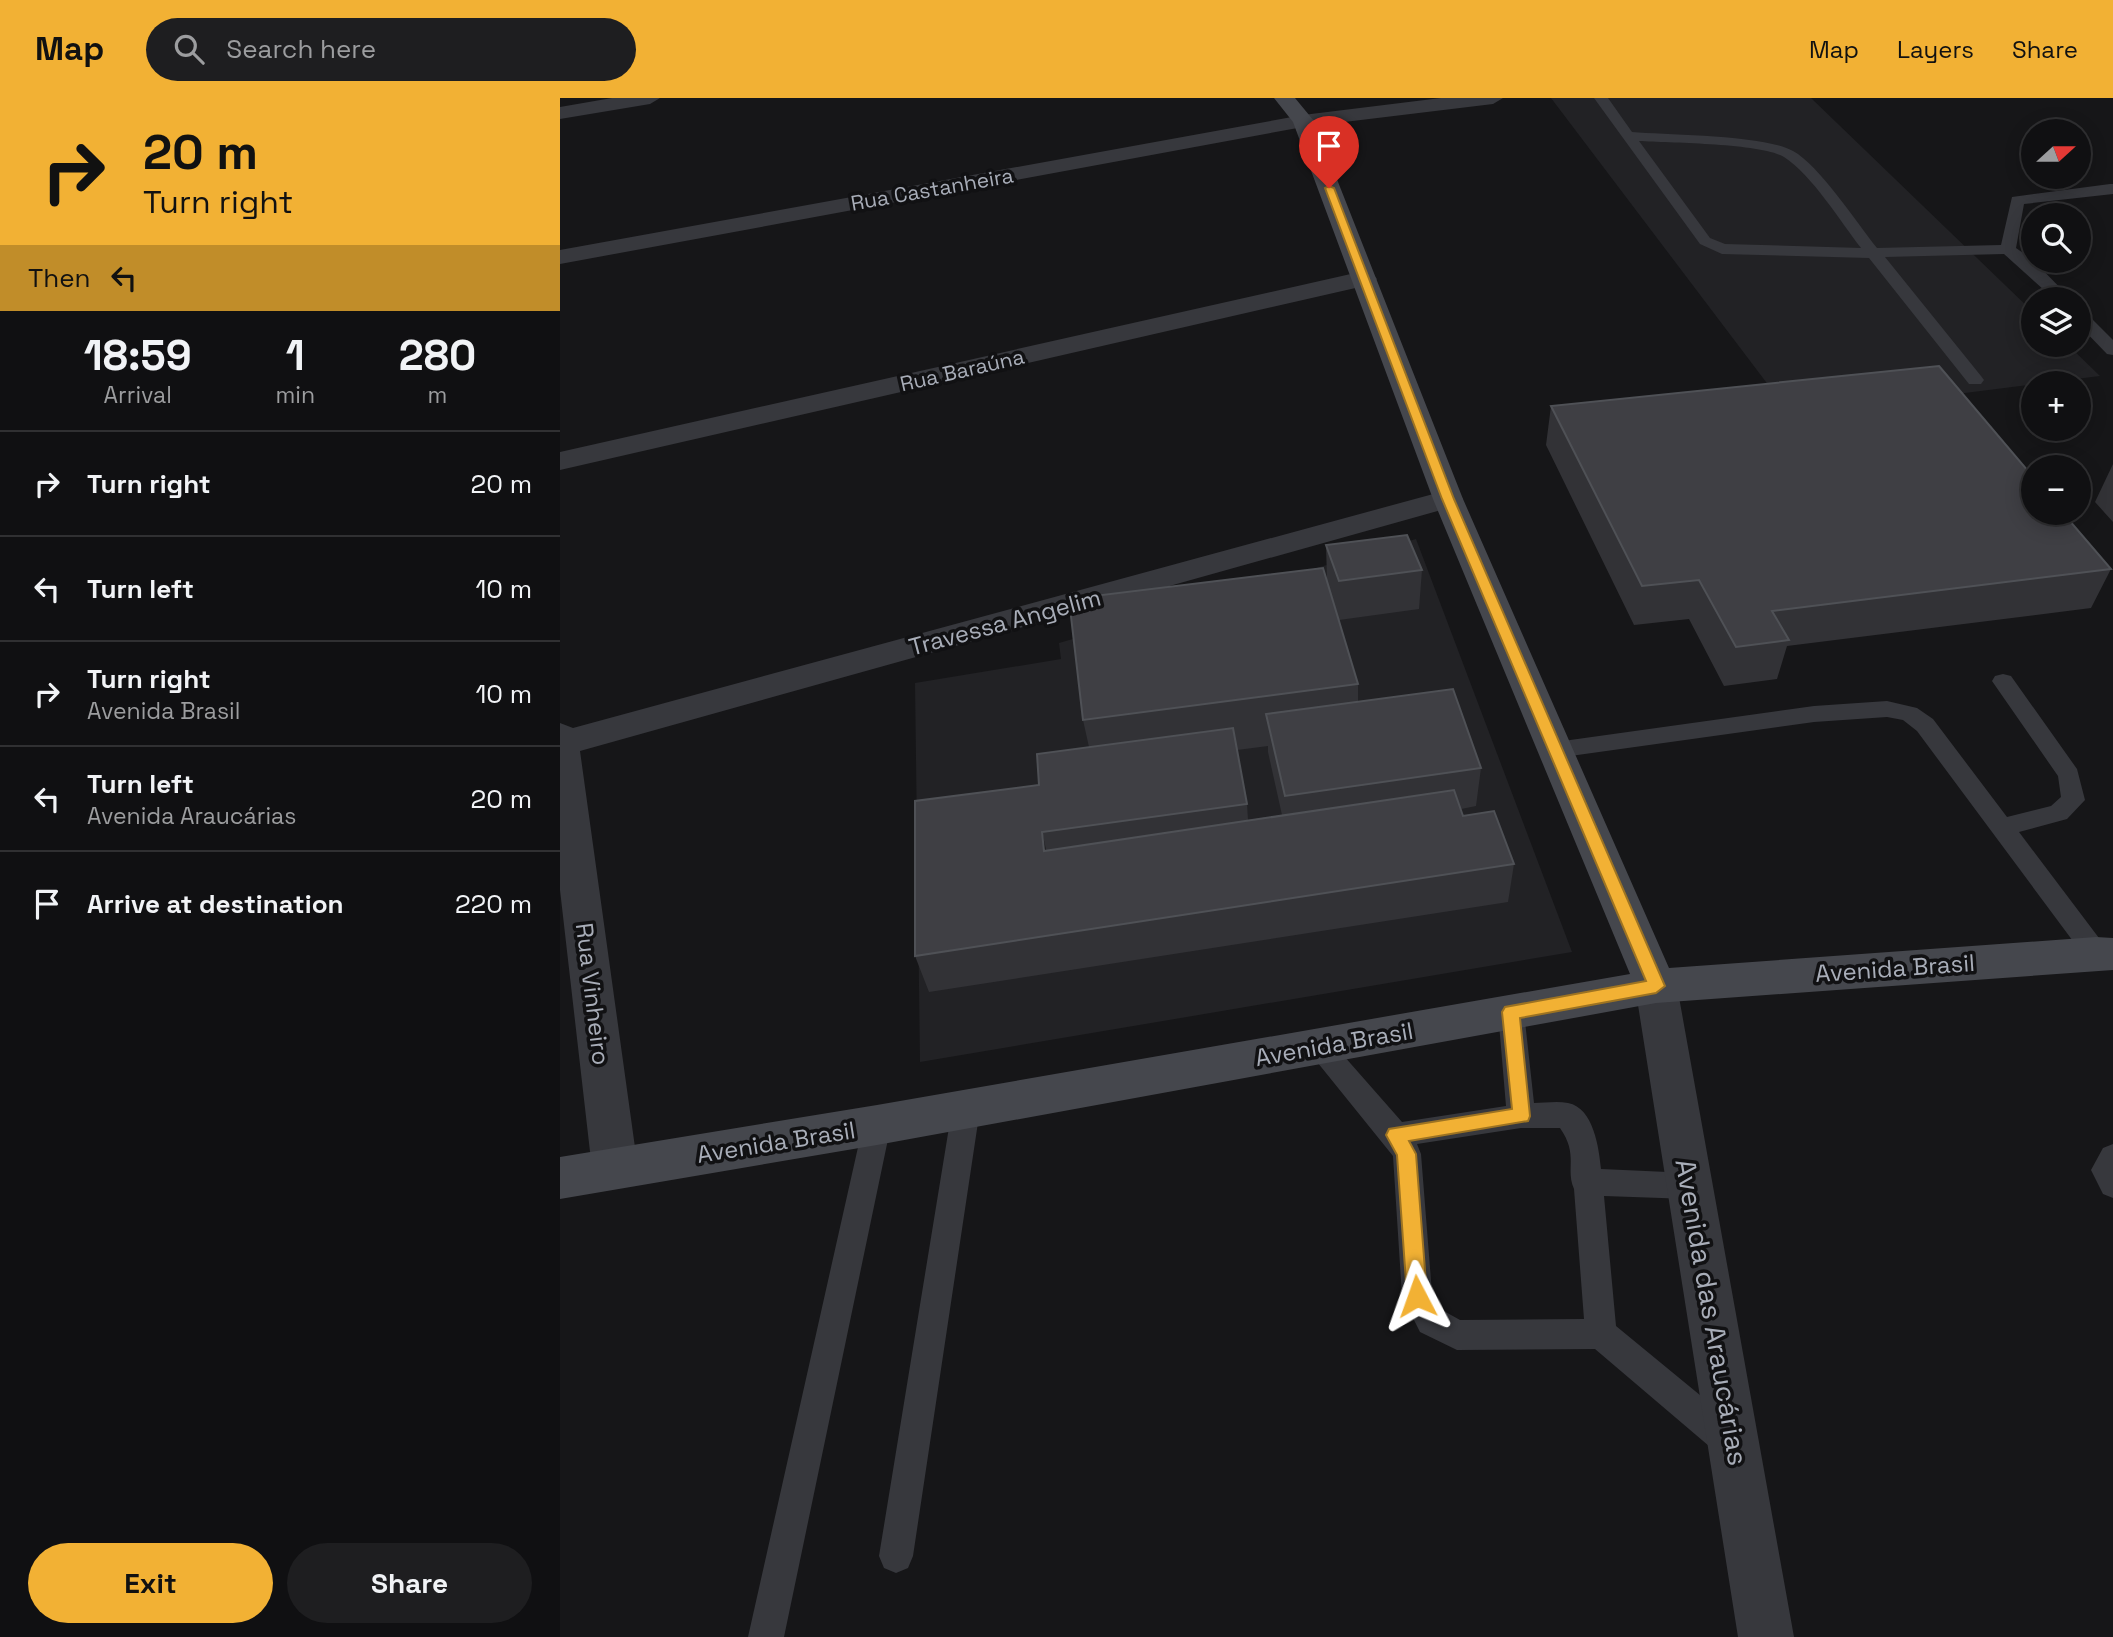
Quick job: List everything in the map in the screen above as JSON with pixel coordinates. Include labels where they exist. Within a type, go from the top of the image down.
[{"type":"main road","points":[[1293,109],[1364,279],[1448,499],[1656,986]]},
{"type":"main road","name":"Avenida Brasil","points":[[560,1178],[877,1125],[1656,986],[2104,954]]},
{"type":"street","points":[[560,113],[650,98]]},
{"type":"street","name":"Rua Castanheira","points":[[560,257],[1293,109],[1493,98]]},
{"type":"street","name":"Rua Baraúna","points":[[560,461],[1364,279]]},
{"type":"street","name":"Travessa Angelim","points":[[561,740],[1448,499]]},
{"type":"street","name":"Rua Vinheiro","points":[[561,740],[615,1169]]},
{"type":"street","name":"Avenida das Araucárias","points":[[1656,986],[1766,1637]]},
{"type":"lane","points":[[1601,98],[1705,241],[1722,249],[1872,253],[2008,249],[2027,262],[2051,287]]},
{"type":"lane","points":[[1628,136],[1760,146],[1787,153],[1804,167],[1975,380]]},
{"type":"lane","points":[[2008,249],[2017,200],[2110,188],[2113,190]]},
{"type":"lane","points":[[2091,327],[2113,350]]},
{"type":"lane","points":[[2001,828],[2059,813],[2073,800],[2069,775],[2003,681]]},
{"type":"lane","points":[[1556,750],[1814,714],[1887,709],[1909,713],[1925,725],[2001,828],[2104,954]]},
{"type":"lane","points":[[1511,1012],[1521,1116]]},
{"type":"lane","points":[[1319,1047],[1396,1135],[1407,1154],[1417,1296],[1431,1321],[1457,1335],[1601,1334],[1734,1445]]},
{"type":"lane","points":[[896,1556],[966,1109]]},
{"type":"lane","points":[[1396,1135],[1521,1116],[1567,1115],[1577,1125],[1584,1139],[1585,1182],[1601,1334]]},
{"type":"lane","points":[[766,1637],[877,1125]]},
{"type":"lane","points":[[2113,1157],[2105,1170],[2113,1185]]},
{"type":"lane","points":[[1585,1182],[1690,1186]]},
{"type":"shaded area","points":[[1551,98],[1811,98],[2021,300],[2021,357],[2080,357],[2100,376],[2091,377],[2091,371],[2021,371],[2021,386],[1791,415]]},
{"type":"shaded area","points":[[1416,539],[1572,952],[920,1062],[915,683],[1061,659],[1059,643]]},
{"type":"building","points":[[1939,366],[2021,463],[2021,525],[2073,525],[2111,569],[1772,611],[1789,640],[1736,647],[1699,580],[1642,586],[1551,406]]},
{"type":"building","points":[[1407,535],[1422,570],[1339,581],[1326,545]]},
{"type":"building","points":[[1323,568],[1358,684],[1083,720],[1069,599]]},
{"type":"building","points":[[1453,689],[1481,768],[1285,796],[1266,714]]},
{"type":"building","points":[[1233,728],[1247,804],[1042,832],[1044,851],[1454,790],[1463,816],[1494,811],[1514,864],[915,956],[915,801],[1039,785],[1037,754]]},
{"type":"route","points":[[1329,188],[1448,499],[1656,986],[1511,1012],[1521,1116],[1396,1135],[1407,1154],[1417,1296]]}]
